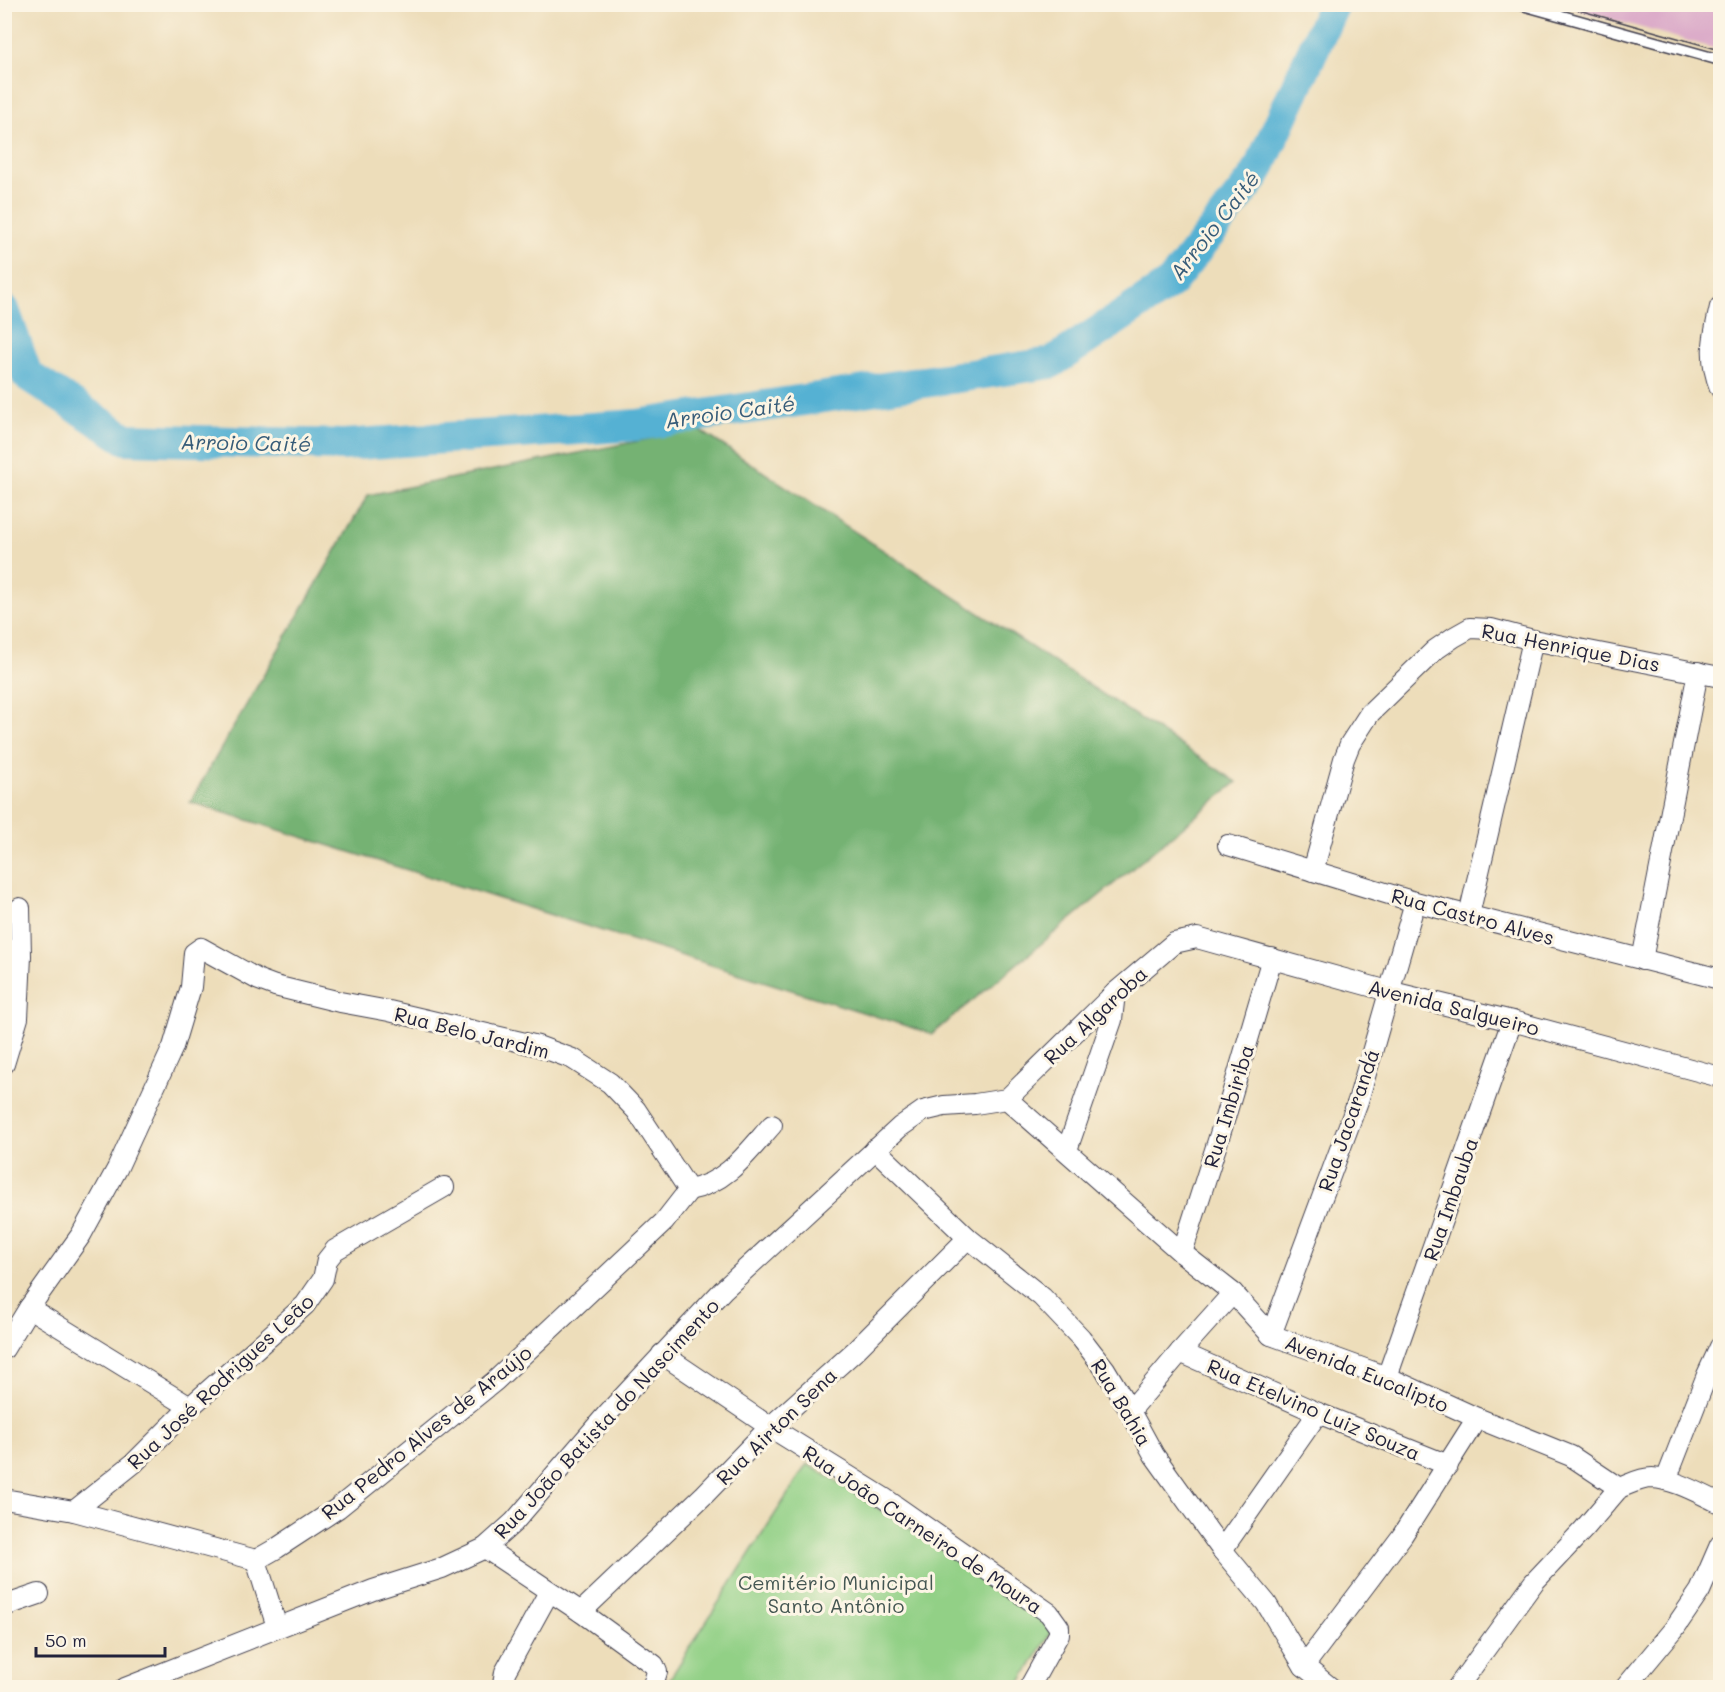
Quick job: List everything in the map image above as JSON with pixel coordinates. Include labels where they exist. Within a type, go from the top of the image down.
[{"type":"street","points":[[1720,306],[1713,340],[1713,364],[1720,388]]},
{"type":"street","name":"Rua Henrique Dias","points":[[1313,871],[1344,759],[1350,744],[1370,712],[1435,650],[1464,630],[1491,629],[1533,640],[1720,677]]},
{"type":"street","points":[[1469,915],[1533,640]]},
{"type":"street","points":[[1642,960],[1698,672]]},
{"type":"street","name":"Rua Castro Alves","points":[[1228,845],[1415,902],[1720,979]]},
{"type":"street","name":"Rua Jacarandá","points":[[1271,1335],[1358,1101],[1415,902]]},
{"type":"street","points":[[4,1064],[18,1018],[21,956],[20,909]]},
{"type":"street","name":"Avenida Salgueiro","points":[[1188,939],[1197,938],[1388,991],[1512,1021],[1720,1077]]},
{"type":"street","name":"Rua Algaroba","points":[[1007,1099],[1115,993],[1174,943],[1188,939]]},
{"type":"street","name":"Rua Belo Jardim","points":[[29,1308],[81,1235],[117,1169],[173,1047],[191,987],[194,953],[198,949],[204,948],[249,975],[275,986],[538,1046],[573,1059],[610,1083],[636,1110],[689,1191]]},
{"type":"street","name":"Rua Imbiriba","points":[[1182,1253],[1272,958]]},
{"type":"street","points":[[1067,1150],[1112,1020],[1115,993]]},
{"type":"street","name":"Rua Imbauba","points":[[1387,1377],[1512,1021]]},
{"type":"street","name":"Avenida Eucalipto","points":[[1007,1099],[1182,1253],[1233,1293],[1271,1335],[1387,1377],[1477,1418],[1571,1456],[1619,1488]]},
{"type":"street","name":"Rua João Batista do Nascimento","points":[[125,1688],[373,1590],[442,1568],[485,1548],[514,1521],[608,1413],[723,1290],[900,1126],[923,1111],[944,1106],[1007,1099]]},
{"type":"street","points":[[689,1191],[717,1181],[734,1167],[772,1125]]},
{"type":"street","name":"Rua Bahia","points":[[875,1149],[968,1238],[1042,1297],[1081,1338],[1105,1369],[1154,1455],[1222,1550],[1266,1603],[1304,1666],[1331,1688]]},
{"type":"street","name":"Rua José Rodrigues Leão","points":[[74,1512],[134,1463],[190,1407],[305,1305],[323,1279],[327,1260],[335,1250],[444,1187]]},
{"type":"street","name":"Rua Pedro Alves de Araújo","points":[[256,1560],[338,1508],[495,1381],[663,1222],[689,1191]]},
{"type":"street","name":"Rua Airton Sena","points":[[581,1612],[705,1494],[770,1427],[855,1351],[968,1238]]},
{"type":"street","points":[[1130,1411],[1233,1293]]},
{"type":"street","points":[[4,1349],[29,1308],[190,1407]]},
{"type":"street","points":[[1666,1480],[1720,1347]]},
{"type":"street","name":"Rua Etelvino Luiz Souza","points":[[1180,1352],[1318,1413],[1448,1465]]},
{"type":"street","name":"Rua João Carneiro de Moura","points":[[662,1354],[770,1427],[894,1505],[1049,1613],[1059,1627],[1057,1639],[1029,1688]]},
{"type":"street","points":[[1222,1550],[1318,1413]]},
{"type":"street","points":[[1304,1666],[1402,1536],[1477,1418]]},
{"type":"street","points":[[1457,1688],[1534,1582],[1584,1530],[1619,1488],[1644,1479],[1666,1480],[1720,1503]]},
{"type":"street","points":[[4,1499],[74,1512],[256,1560],[277,1627]]},
{"type":"street","points":[[1625,1688],[1674,1629],[1700,1591],[1720,1545]]},
{"type":"street","points":[[485,1548],[581,1612],[654,1665],[657,1672],[652,1688]]},
{"type":"street","points":[[506,1688],[503,1684],[505,1672],[549,1592]]},
{"type":"street","points":[[4,1606],[39,1594]]},
{"type":"lane","points":[[1519,4],[1720,60]]},
{"type":"green space","points":[[698,429],[1237,782],[932,1034],[190,802],[368,495]]},
{"type":"green space","name":"Cemitério Municipal Santo Antônio","points":[[807,1464],[1056,1624],[1018,1687],[664,1688]]},
{"type":"building","points":[[1575,4],[1720,4],[1720,50],[1575,9]]},
{"type":"waterway","name":"Arroio Caité","points":[[4,310],[27,375],[126,439],[343,445],[637,425],[1051,363],[1171,283],[1256,175],[1334,4]]}]
